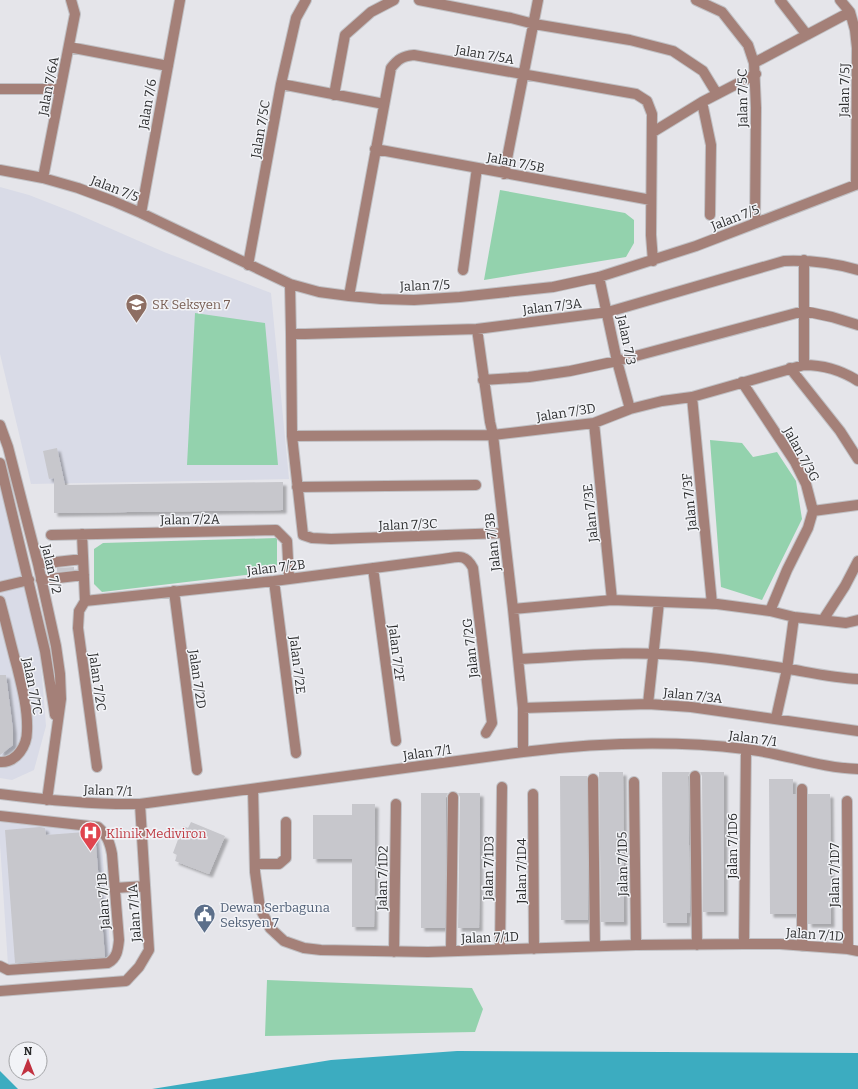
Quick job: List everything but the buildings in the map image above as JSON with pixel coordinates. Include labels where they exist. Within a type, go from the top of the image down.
[{"type":"street","name":"Jalan 7/6A","points":[[43,178],[75,14],[74,5],[71,0]]},
{"type":"street","name":"Jalan 7/6","points":[[141,213],[180,0]]},
{"type":"street","name":"Jalan 7/5C","points":[[248,265],[296,18],[306,0]]},
{"type":"street","points":[[334,95],[345,35],[371,12],[394,0]]},
{"type":"street","points":[[419,0],[534,24],[630,40],[673,51],[703,71],[717,94]]},
{"type":"street","points":[[504,174],[538,0]]},
{"type":"street","name":"Jalan 7/5C","points":[[696,0],[722,12],[748,45],[754,63],[756,74],[755,223]]},
{"type":"street","points":[[780,0],[807,35]]},
{"type":"street","name":"Jalan 7/5J","points":[[840,0],[850,12],[855,30],[857,48],[857,184]]},
{"type":"street","points":[[754,63],[850,12]]},
{"type":"street","points":[[69,48],[168,66]]},
{"type":"street","name":"Jalan 7/5A","points":[[350,296],[391,68],[405,55],[414,54],[636,94],[647,101],[652,114],[653,132],[651,200],[653,260]]},
{"type":"street","points":[[653,132],[702,102],[756,74]]},
{"type":"street","points":[[282,84],[384,104]]},
{"type":"street","points":[[0,89],[60,89]]},
{"type":"street","points":[[702,102],[711,145],[710,215]]},
{"type":"street","name":"Jalan 7/5B","points":[[376,150],[651,200]]},
{"type":"street","points":[[463,270],[477,168]]},
{"type":"street","name":"Jalan 7/5","points":[[0,170],[43,178],[78,188],[141,213],[290,284],[319,292],[350,296],[414,300],[460,297],[553,287],[599,277],[653,260],[857,184]]},
{"type":"street","points":[[804,260],[804,365]]},
{"type":"street","name":"Jalan 7/3A","points":[[291,334],[477,329],[608,312],[784,261],[804,260],[842,265],[858,270]]},
{"type":"street","name":"Jalan 7/3","points":[[599,277],[608,312],[617,361],[630,409]]},
{"type":"street","points":[[290,284],[292,436],[298,487],[476,485]]},
{"type":"street","points":[[484,380],[529,377],[570,371],[617,361],[804,311],[832,317],[858,325]]},
{"type":"street","name":"Jalan 7/3B","points":[[477,329],[493,435],[513,609],[523,708],[523,752]]},
{"type":"street","name":"Jalan 7/3D","points":[[292,436],[493,435],[594,423],[630,409],[692,397],[804,365],[819,365],[834,369],[858,381]]},
{"type":"street","points":[[790,368],[840,431],[858,459]]},
{"type":"street","name":"Jalan 7/3G","points":[[742,382],[795,462],[806,484],[813,511]]},
{"type":"street","name":"Jalan 7/3F","points":[[692,397],[712,604]]},
{"type":"street","name":"Jalan 7/3E","points":[[594,423],[612,600]]},
{"type":"street","name":"Jalan 7/2","points":[[0,424],[8,447],[38,564],[56,646],[60,674],[61,699],[56,723],[47,800]]},
{"type":"street","name":"Jalan 7/2","points":[[0,463],[45,651],[56,723]]},
{"type":"street","name":"Jalan 7/3C","points":[[298,487],[303,535],[312,538],[331,540],[504,533]]},
{"type":"street","points":[[770,611],[787,570],[808,528],[813,511],[858,505]]},
{"type":"street","name":"Jalan 7/2A","points":[[51,535],[276,530],[287,541],[288,578]]},
{"type":"street","points":[[82,534],[85,601]]},
{"type":"street","name":"Jalan 7/2B","points":[[85,601],[274,581],[458,557],[465,557],[469,560]]},
{"type":"street","points":[[38,564],[83,559]]},
{"type":"street","name":"Jalan 7/2G","points":[[469,560],[473,568],[492,723],[486,733]]},
{"type":"street","points":[[823,620],[845,586],[858,561]]},
{"type":"street","name":"Jalan 7/2F","points":[[373,568],[396,741]]},
{"type":"street","points":[[41,580],[84,575]]},
{"type":"street","points":[[0,588],[29,580]]},
{"type":"street","name":"Jalan 7/2E","points":[[274,581],[296,753]]},
{"type":"street","name":"Jalan 7/2D","points":[[174,591],[197,770]]},
{"type":"street","points":[[513,609],[612,600],[712,604],[770,611],[846,623],[858,620]]},
{"type":"street","name":"Jalan 7/7C","points":[[0,601],[22,688],[27,719],[27,732],[25,743],[20,752],[13,759],[0,762]]},
{"type":"street","name":"Jalan 7/2C","points":[[85,601],[79,611],[78,628],[96,767]]},
{"type":"street","points":[[648,704],[659,602]]},
{"type":"street","points":[[776,718],[787,669],[794,616]]},
{"type":"street","points":[[518,659],[653,652],[787,669],[835,678],[858,679]]},
{"type":"street","name":"Jalan 7/3A","points":[[523,708],[648,704],[691,707],[776,718],[858,731]]},
{"type":"street","name":"Jalan 7/1","points":[[0,794],[47,800],[114,805],[140,804],[523,752],[548,749],[623,745],[679,744],[746,749],[846,769],[858,769]]},
{"type":"street","name":"Jalan 7/1D6","points":[[744,944],[746,749]]},
{"type":"street","points":[[695,776],[697,945]]},
{"type":"street","points":[[593,779],[595,946]]},
{"type":"street","name":"Jalan 7/1D5","points":[[634,782],[636,945]]},
{"type":"street","name":"Jalan 7/1D3","points":[[500,950],[502,787]]},
{"type":"street","name":"Jalan 7/1D","points":[[253,789],[255,864],[260,908],[270,928],[284,940],[304,948],[321,950],[394,952],[636,945],[744,944],[802,946],[858,951]]},
{"type":"street","points":[[802,789],[802,946]]},
{"type":"street","name":"Jalan 7/1D4","points":[[533,794],[534,949]]},
{"type":"street","points":[[451,951],[454,797]]},
{"type":"street","name":"Jalan 7/1D7","points":[[847,801],[848,949]]},
{"type":"street","name":"Jalan 7/1A","points":[[0,991],[126,981],[139,967],[149,950],[140,804]]},
{"type":"street","name":"Jalan 7/1D2","points":[[394,952],[396,804]]},
{"type":"street","name":"Jalan 7/1B","points":[[0,816],[98,827],[105,833],[110,842],[112,854],[118,940],[116,954],[113,960],[108,963],[8,970],[0,966]]},
{"type":"street","points":[[255,864],[278,864],[286,858],[286,822]]},
{"type":"street","points":[[115,888],[145,886]]},
{"type":"shaded area","name":"SK Seksyen 7","points":[[0,187],[29,195],[75,213],[164,252],[271,293],[289,479],[31,484],[0,354]]},
{"type":"shaded area","points":[[0,484],[40,652],[46,726],[34,770],[12,780],[0,778]]},
{"type":"shaded area","points":[[0,820],[97,831],[101,836],[111,957],[8,965],[0,844]]},
{"type":"green space","points":[[500,190],[625,213],[634,220],[634,243],[626,257],[484,280]]},
{"type":"green space","points":[[195,313],[265,323],[278,465],[187,465]]},
{"type":"green space","points":[[710,440],[742,443],[753,457],[777,452],[796,481],[802,519],[762,600],[721,587]]},
{"type":"green space","points":[[277,538],[277,565],[270,572],[102,592],[94,584],[94,549],[103,543]]},
{"type":"green space","points":[[267,980],[472,988],[483,1009],[475,1032],[265,1036]]},
{"type":"water","points":[[457,1051],[858,1053],[858,1089],[152,1089],[331,1060]]},
{"type":"water","points":[[0,1071],[8,1079],[8,1081],[10,1081],[18,1089],[0,1089]]},
{"type":"place","name":"SK Seksyen 7","points":[[137,324]]},
{"type":"place","name":"Klinik Mediviron","points":[[91,852]]},
{"type":"place","name":"Dewan Serbaguna Seksyen 7","points":[[204,934]]}]
